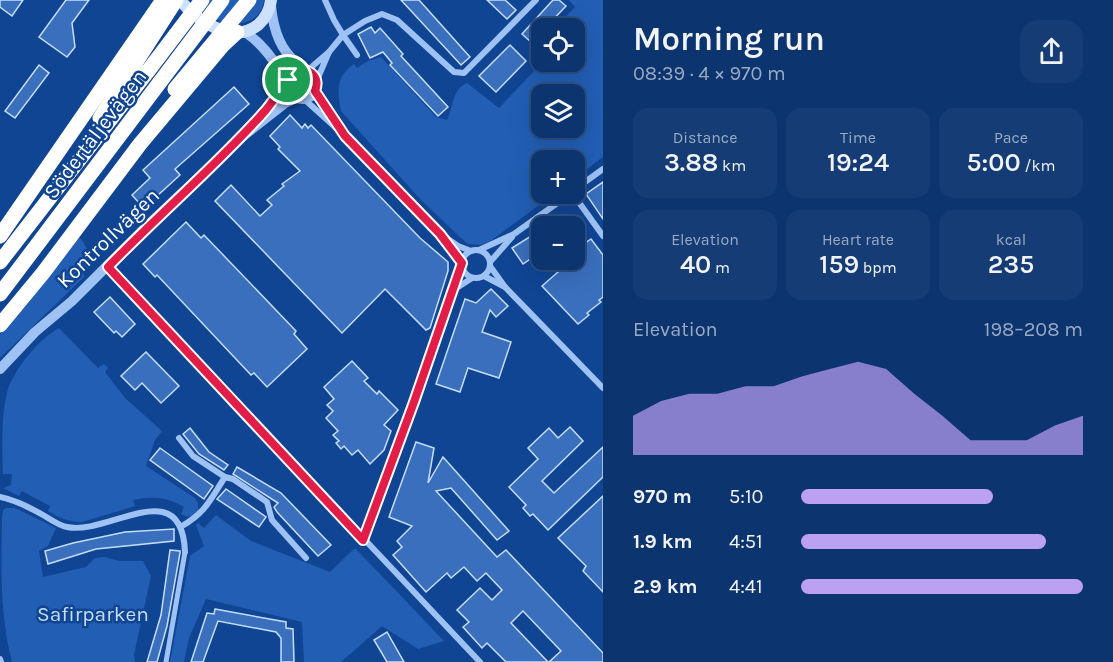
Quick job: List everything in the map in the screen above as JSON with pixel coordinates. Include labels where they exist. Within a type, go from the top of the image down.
[{"type":"highway","points":[[0,236],[163,0]]},
{"type":"highway","points":[[141,68],[178,0]]},
{"type":"highway","name":"Södertäljevägen","points":[[0,262],[141,68],[202,0]]},
{"type":"highway","name":"Södertäljevägen","points":[[0,294],[222,0]]},
{"type":"highway","points":[[0,314],[103,177],[249,0]]},
{"type":"highway","points":[[0,325],[43,273],[140,144],[223,45],[241,32]]},
{"type":"main road","points":[[178,0],[198,18],[227,32],[241,32],[261,22],[267,15],[271,3]]},
{"type":"street","points":[[325,0],[334,20],[357,55]]},
{"type":"street","points":[[287,82],[294,71],[307,70],[330,52],[344,35],[365,21],[382,14],[398,20],[454,72],[464,73],[532,1]]},
{"type":"street","points":[[271,3],[272,20],[278,38],[293,60],[314,74],[316,86],[345,136]]},
{"type":"street","points":[[241,32],[260,43],[272,56],[287,82],[290,93],[345,136],[440,234],[462,265],[465,274],[472,278]]},
{"type":"street","points":[[300,99],[313,95],[330,52]]},
{"type":"street","name":"Kontrollvägen","points":[[243,136],[287,82]]},
{"type":"street","name":"Kontrollvägen","points":[[0,369],[35,332],[108,267],[146,227],[243,136],[285,103],[300,99]]},
{"type":"street","points":[[585,182],[603,169]]},
{"type":"street","points":[[440,234],[458,246],[479,250],[514,234],[555,204]]},
{"type":"street","points":[[580,204],[603,236]]},
{"type":"street","points":[[484,276],[490,264],[514,234]]},
{"type":"street","points":[[363,540],[464,255],[471,250]]},
{"type":"street","points":[[479,250],[487,254],[490,264],[505,287],[603,388]]},
{"type":"street","points":[[108,267],[480,662]]},
{"type":"street","points":[[451,292],[472,278],[484,276],[505,287]]},
{"type":"street","points":[[179,438],[193,456],[267,502],[272,520],[306,558]]},
{"type":"street","points":[[182,526],[206,508],[225,477]]},
{"type":"street","points":[[0,497],[21,504],[65,527],[80,529],[129,515],[159,511],[174,517],[182,526],[185,536],[185,552],[166,662]]},
{"type":"green space","points":[[191,0],[264,0],[256,17],[249,21],[231,23],[222,22],[205,14]]},
{"type":"green space","points":[[569,0],[603,0],[603,157],[585,170],[585,150],[531,150],[531,204],[540,204],[489,242],[480,245],[468,244],[420,199],[341,111],[339,84],[341,79],[354,64],[357,68],[381,57],[436,117],[447,120],[456,94],[467,83],[499,108],[533,72],[585,72],[585,18],[565,18],[575,7]]},
{"type":"green space","points":[[78,237],[94,262],[84,273],[84,277],[0,358],[0,335]]},
{"type":"green space","points":[[59,328],[98,368],[104,364],[108,368],[105,372],[125,398],[162,431],[155,440],[146,466],[195,498],[198,503],[196,514],[186,516],[181,514],[184,507],[178,504],[166,499],[147,498],[133,500],[135,506],[82,522],[73,521],[48,511],[50,506],[22,491],[19,496],[3,488],[11,485],[12,474],[3,474],[3,420],[8,389],[29,354]]},
{"type":"green space","name":"Safirparken","points":[[15,508],[56,528],[48,546],[39,551],[43,577],[86,567],[95,558],[143,561],[151,576],[134,655],[135,662],[12,662],[5,627],[2,591],[2,519],[3,510]]},
{"type":"green space","points":[[216,515],[251,541],[330,572],[355,548],[444,641],[418,649],[382,626],[341,662],[304,662],[302,622],[206,599],[189,638],[184,662],[170,662],[190,556],[204,546],[196,525],[198,523],[204,528]]},
{"type":"building","points":[[0,0],[23,0],[12,16],[0,7]]},
{"type":"building","points":[[66,0],[89,0],[72,23],[75,47],[67,57],[39,37]]},
{"type":"building","points":[[401,0],[419,0],[470,57],[461,65]]},
{"type":"building","points":[[487,0],[505,0],[516,10],[507,19]]},
{"type":"building","points":[[553,0],[559,0],[566,6],[555,18],[537,18]]},
{"type":"building","points":[[531,24],[531,42],[522,34]]},
{"type":"building","points":[[371,27],[375,33],[380,28],[403,54],[401,56],[448,107],[438,116],[390,65],[392,63],[383,52],[370,58],[358,34]]},
{"type":"building","points":[[510,45],[526,61],[496,92],[479,76]]},
{"type":"building","points":[[39,65],[49,73],[15,118],[5,111]]},
{"type":"building","points":[[234,87],[249,104],[175,169],[180,175],[157,196],[152,191],[140,204],[132,195],[150,178],[143,170]]},
{"type":"building","points":[[290,115],[302,128],[305,124],[308,128],[311,125],[420,238],[448,262],[448,271],[430,328],[426,330],[385,289],[342,333],[215,201],[231,185],[260,216],[272,205],[267,200],[284,186],[282,184],[300,171],[278,149],[280,147],[270,136]]},
{"type":"building","points":[[603,182],[603,219],[586,194]]},
{"type":"building","points":[[186,222],[201,238],[204,235],[296,331],[294,334],[307,349],[267,387],[254,373],[251,375],[157,275],[155,277],[143,264]]},
{"type":"building","points":[[531,236],[531,259],[523,264],[512,248]]},
{"type":"building","points":[[591,239],[603,255],[603,297],[599,300],[601,302],[587,313],[589,315],[578,324],[542,286],[560,270],[585,270],[585,243]]},
{"type":"building","points":[[491,289],[508,306],[496,317],[490,310],[482,332],[511,342],[499,378],[468,368],[460,392],[436,384],[465,299],[476,303]]},
{"type":"building","points":[[110,297],[135,324],[122,337],[116,331],[114,333],[94,312]]},
{"type":"building","points":[[146,352],[179,386],[161,403],[142,383],[135,390],[121,376]]},
{"type":"building","points":[[352,361],[368,378],[364,381],[377,394],[379,391],[398,410],[384,425],[391,431],[384,450],[370,464],[358,450],[352,455],[344,446],[341,449],[336,443],[339,441],[333,435],[338,431],[326,418],[333,411],[327,405],[334,399],[324,387]]},
{"type":"building","points":[[570,427],[583,441],[542,481],[554,493],[603,447],[603,477],[548,530],[533,514],[530,516],[523,508],[526,505],[509,487],[538,459],[528,448],[549,428],[558,438]]},
{"type":"building","points":[[190,428],[209,452],[228,465],[224,470],[199,454],[183,434]]},
{"type":"building","points":[[416,442],[434,448],[428,483],[443,457],[509,531],[497,540],[451,488],[436,491],[497,557],[506,550],[603,653],[603,662],[549,662],[561,651],[523,611],[511,623],[548,662],[506,662],[487,643],[482,648],[463,627],[469,622],[457,610],[480,588],[492,600],[502,590],[486,573],[477,581],[464,567],[451,578],[447,573],[426,592],[393,555],[402,547],[397,541],[412,526],[389,517]]},
{"type":"building","points":[[160,448],[213,486],[204,499],[150,460]]},
{"type":"building","points":[[237,467],[281,493],[331,545],[318,556],[277,512],[274,507],[278,503],[233,474]]},
{"type":"building","points":[[226,489],[266,517],[259,527],[217,499]]},
{"type":"building","points":[[603,496],[603,592],[583,571],[586,566],[558,538]]},
{"type":"building","points":[[174,529],[174,541],[96,549],[48,564],[45,551],[125,532]]},
{"type":"building","points":[[170,550],[180,551],[180,553],[167,626],[157,662],[147,662],[161,615]]},
{"type":"building","points":[[215,609],[286,622],[286,628],[293,629],[294,662],[281,662],[281,638],[276,632],[218,621],[203,662],[191,662],[207,613],[214,614]]},
{"type":"building","points":[[387,632],[404,662],[387,662],[374,640]]},
{"type":"route","points":[[299,69],[306,69],[314,74],[317,81],[315,91],[345,136],[440,234],[462,263],[363,540],[108,267],[146,227],[243,136],[275,100],[288,80],[294,71],[299,69]]}]
